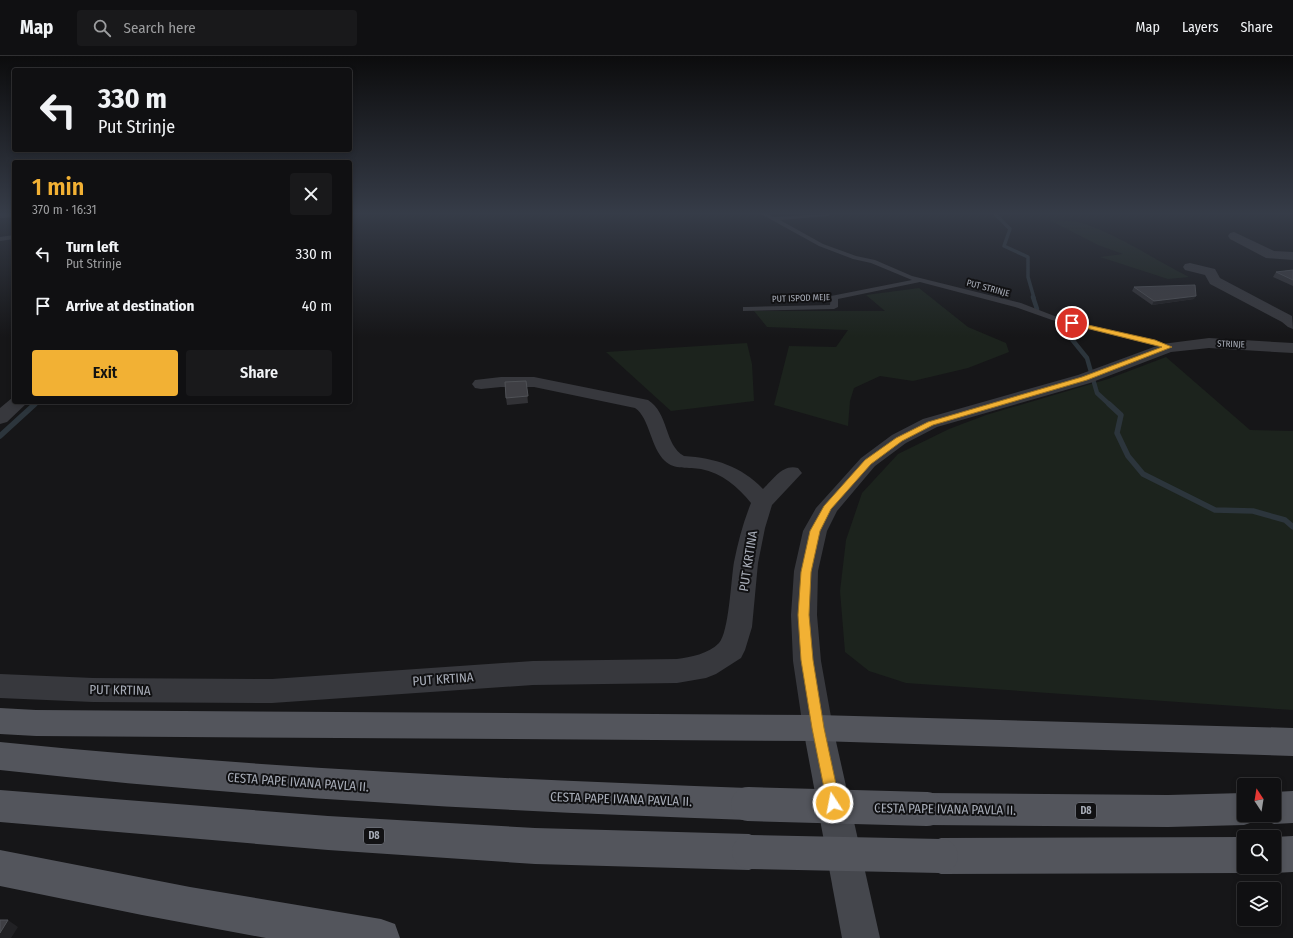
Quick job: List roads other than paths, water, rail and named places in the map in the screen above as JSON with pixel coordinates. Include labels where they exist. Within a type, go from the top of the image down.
[{"type":"main road","points":[[0,721],[36,723],[264,726],[818,728],[1293,742]]},
{"type":"main road","name":"CESTA PAPE IVANA PAVLA II.","points":[[0,756],[78,765],[289,783],[541,796],[927,809],[1168,811],[1237,809]]},
{"type":"main road","name":"D8","points":[[0,806],[328,834],[535,846],[941,856],[1237,855]]},
{"type":"main road","points":[[1281,808],[1293,807]]},
{"type":"main road","points":[[1281,855],[1293,854]]},
{"type":"main road","points":[[0,868],[82,885],[283,922],[381,938]]},
{"type":"street","points":[[1190,267],[1210,272],[1215,281],[1291,321]]},
{"type":"street","name":"STRINJE","points":[[818,728],[807,660],[804,608],[806,572],[815,531],[827,508],[868,462],[899,439],[930,423],[1093,375],[1168,347],[1209,343],[1293,348]]},
{"type":"street","points":[[481,384],[501,382],[534,382],[641,404],[650,410],[656,428],[669,453],[674,458],[680,462],[699,463],[717,468],[736,476],[750,487],[762,503]]},
{"type":"street","name":"PUT KRTINA","points":[[0,686],[93,690],[272,691],[533,673],[677,671],[706,666],[732,650],[739,627],[746,563],[753,528],[762,503],[791,473]]},
{"type":"street","points":[[818,728],[861,938]]},
{"type":"lane","name":"PUT STRINJE","points":[[848,255],[873,261],[919,280],[1018,305],[1033,313],[1111,333],[1152,341],[1168,347]]},
{"type":"lane","name":"PUT ISPOD MEJE","points":[[746,309],[834,307],[834,298],[919,280]]},
{"type":"waterway","points":[[1024,255],[1028,257],[1028,277],[1034,298]]},
{"type":"waterway","points":[[1033,297],[1037,309]]},
{"type":"waterway","points":[[1070,337],[1087,358],[1097,393],[1110,405]]},
{"type":"waterway","points":[[0,436],[35,404]]},
{"type":"waterway","points":[[1109,404],[1121,415],[1117,433],[1128,456],[1143,474],[1215,510],[1253,511],[1285,520],[1293,527]]}]
